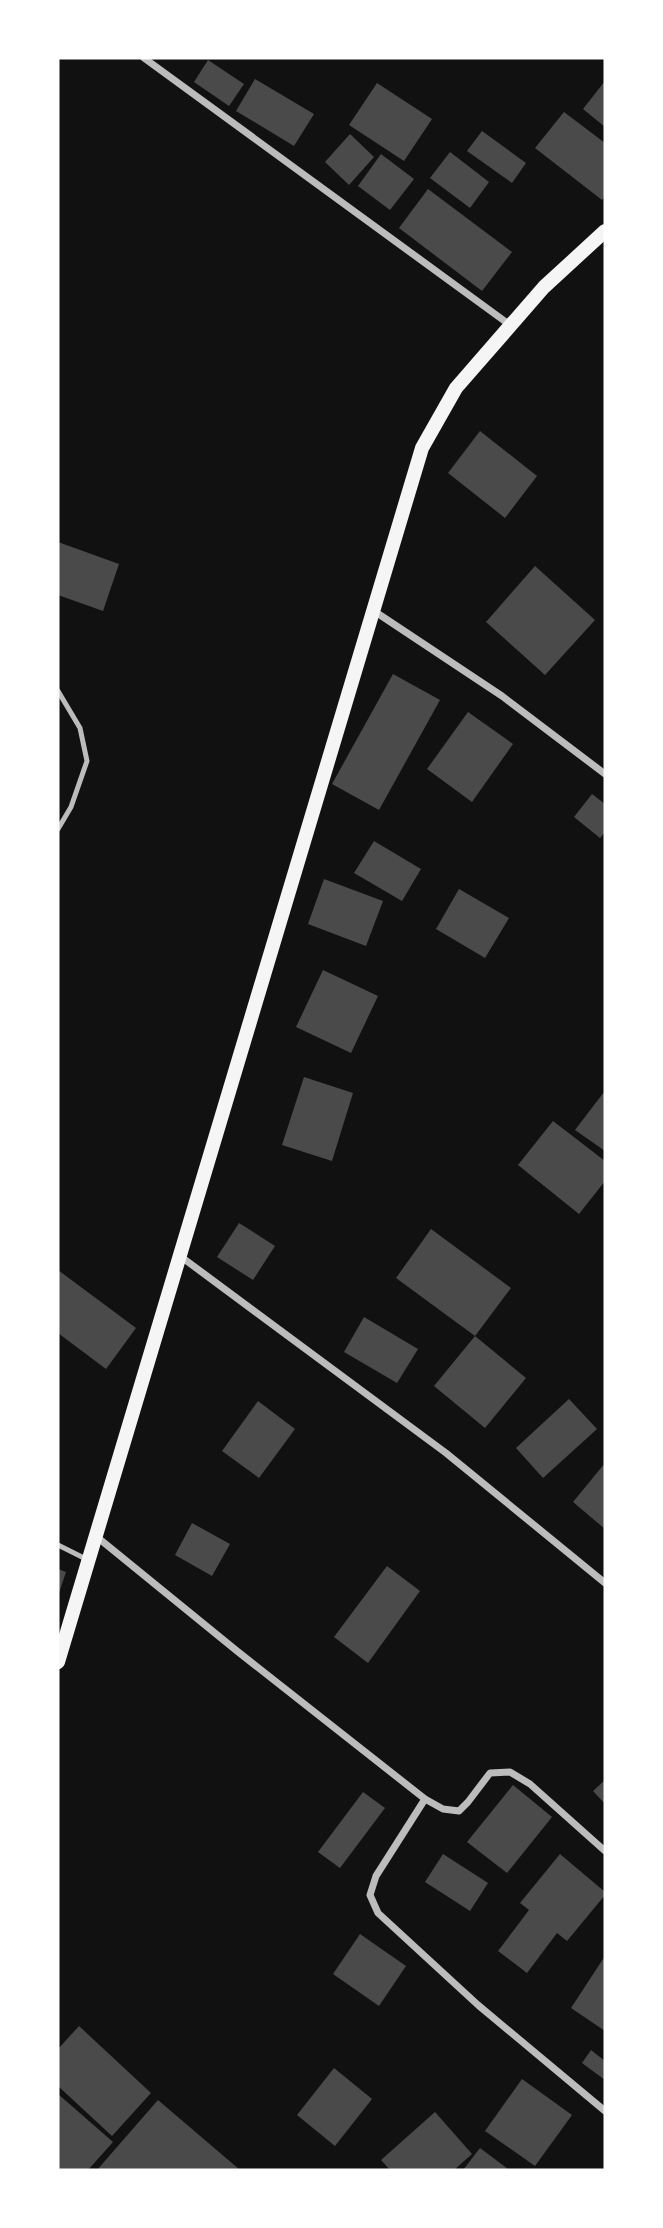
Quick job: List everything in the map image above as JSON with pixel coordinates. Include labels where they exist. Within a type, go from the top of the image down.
[{"type":"main road","points":[[58,1662],[422,448],[456,388],[544,287],[605,231]]},
{"type":"street","points":[[144,58],[510,325]]},
{"type":"street","points":[[373,611],[502,696],[605,774]]},
{"type":"street","points":[[180,1256],[446,1453],[605,1583]]},
{"type":"street","points":[[96,1536],[425,1799],[443,1809],[458,1811],[490,1773],[510,1772],[530,1784],[605,1851]]},
{"type":"street","points":[[425,1799],[376,1876],[370,1895],[378,1913],[478,2005],[605,2111]]},
{"type":"lane","points":[[58,691],[80,728],[87,761],[71,807],[58,829]]},
{"type":"lane","points":[[58,1545],[89,1560]]},
{"type":"building","points":[[208,60],[244,84],[229,106],[194,82]]},
{"type":"building","points":[[255,79],[314,114],[294,146],[236,111]]},
{"type":"building","points":[[605,81],[605,127],[583,109]]},
{"type":"building","points":[[377,83],[432,119],[404,161],[349,125]]},
{"type":"building","points":[[564,112],[605,143],[605,196],[602,200],[535,148]]},
{"type":"building","points":[[482,131],[526,163],[512,183],[467,151]]},
{"type":"building","points":[[350,134],[374,157],[349,185],[325,162]]},
{"type":"building","points":[[450,152],[489,182],[470,208],[430,178]]},
{"type":"building","points":[[381,154],[414,179],[390,210],[358,186]]},
{"type":"building","points":[[428,189],[512,252],[482,291],[399,228]]},
{"type":"building","points":[[480,431],[537,476],[505,518],[448,473]]},
{"type":"building","points":[[58,542],[119,564],[103,611],[58,595]]},
{"type":"building","points":[[535,566],[595,620],[545,675],[486,622]]},
{"type":"building","points":[[393,674],[440,700],[379,810],[332,784]]},
{"type":"building","points":[[468,712],[513,744],[472,802],[427,769]]},
{"type":"building","points":[[592,794],[605,804],[605,832],[600,838],[574,817]]},
{"type":"building","points":[[374,841],[421,869],[402,901],[354,873]]},
{"type":"building","points":[[324,879],[383,901],[366,946],[308,924]]},
{"type":"building","points":[[459,889],[509,918],[485,958],[436,929]]},
{"type":"building","points":[[323,970],[378,996],[351,1053],[296,1027]]},
{"type":"building","points":[[304,1077],[353,1093],[332,1161],[282,1145]]},
{"type":"building","points":[[605,1093],[605,1151],[575,1130]]},
{"type":"building","points":[[553,1121],[605,1161],[605,1181],[579,1214],[518,1165]]},
{"type":"building","points":[[239,1223],[275,1246],[253,1280],[217,1257]]},
{"type":"building","points":[[431,1229],[511,1288],[475,1336],[396,1278]]},
{"type":"building","points":[[58,1270],[136,1328],[106,1369],[58,1333]]},
{"type":"building","points":[[364,1317],[418,1349],[397,1383],[344,1352]]},
{"type":"building","points":[[475,1336],[526,1378],[485,1428],[434,1386]]},
{"type":"building","points":[[569,1399],[597,1429],[543,1478],[516,1448]]},
{"type":"building","points":[[258,1401],[295,1429],[259,1478],[222,1451]]},
{"type":"building","points":[[605,1463],[605,1529],[573,1502]]},
{"type":"building","points":[[192,1523],[230,1544],[212,1576],[175,1555]]},
{"type":"building","points":[[387,1566],[420,1591],[368,1663],[334,1637]]},
{"type":"building","points":[[58,1569],[66,1572],[58,1596]]},
{"type":"building","points":[[605,1780],[605,1804],[593,1791]]},
{"type":"building","points":[[513,1785],[552,1817],[507,1873],[467,1842]]},
{"type":"building","points":[[363,1792],[385,1808],[340,1868],[318,1852]]},
{"type":"building","points":[[443,1854],[488,1883],[470,1911],[425,1882]]},
{"type":"building","points":[[560,1854],[605,1892],[605,1895],[567,1941],[557,1933],[527,1973],[498,1951],[529,1910],[520,1903]]},
{"type":"building","points":[[360,1934],[406,1966],[379,2006],[333,1974]]},
{"type":"building","points":[[605,1956],[605,2031],[571,2008]]},
{"type":"building","points":[[79,2026],[151,2093],[112,2136],[58,2086],[58,2049]]},
{"type":"building","points":[[591,2050],[605,2061],[605,2080],[582,2063]]},
{"type":"building","points":[[334,2068],[372,2099],[335,2146],[297,2115]]},
{"type":"building","points":[[522,2079],[572,2115],[535,2166],[485,2131]]},
{"type":"building","points":[[58,2094],[113,2142],[88,2170],[58,2170]]},
{"type":"building","points":[[158,2100],[240,2170],[97,2170]]},
{"type":"building","points":[[435,2112],[472,2154],[454,2170],[390,2170],[381,2160]]},
{"type":"building","points":[[480,2148],[508,2169],[463,2170]]}]
